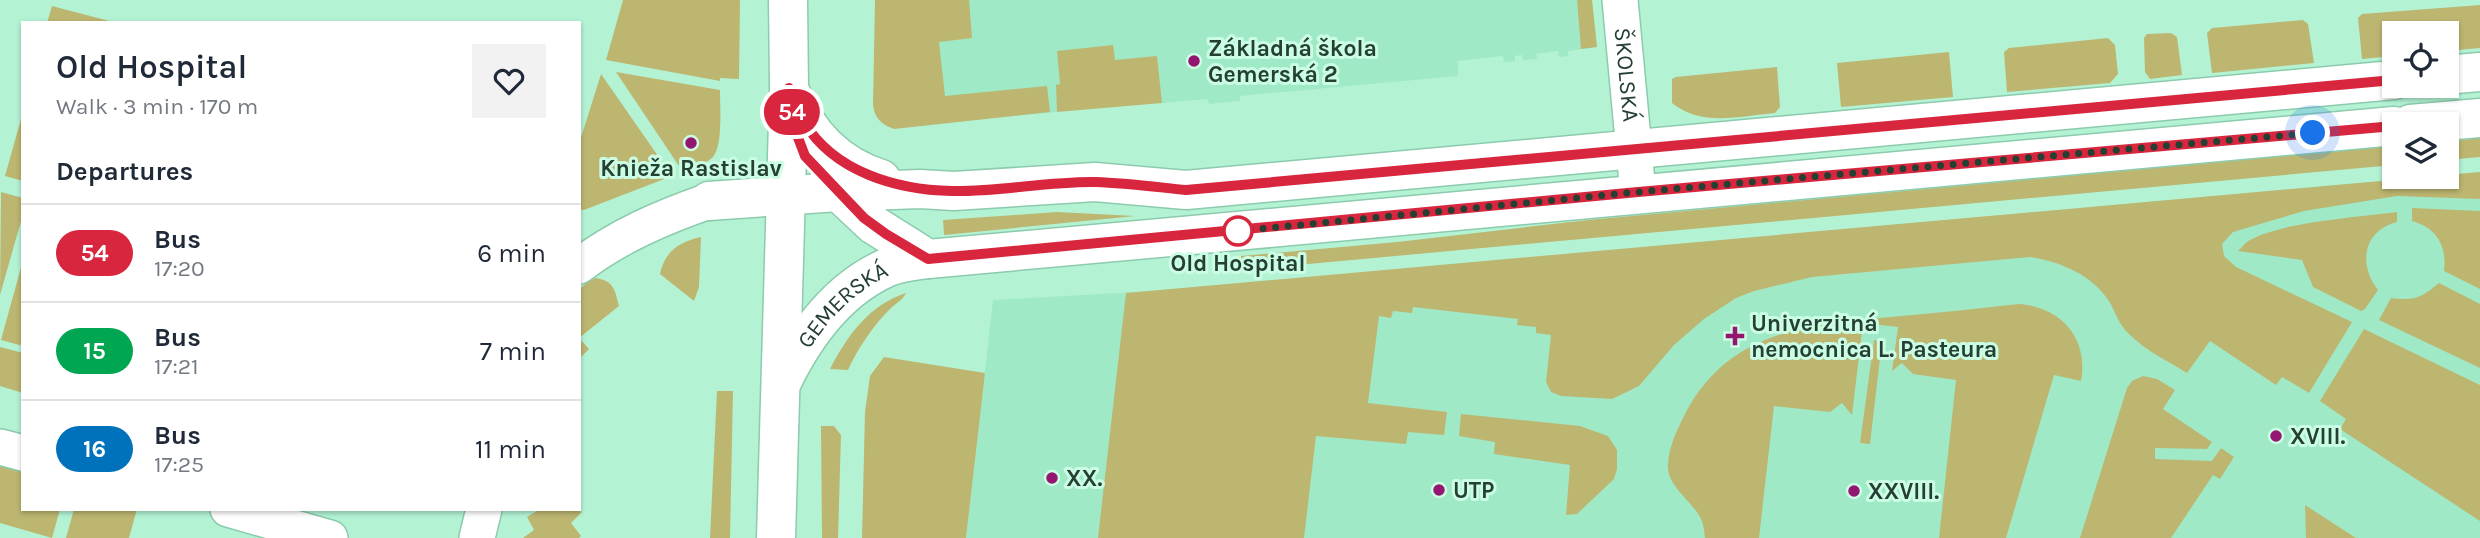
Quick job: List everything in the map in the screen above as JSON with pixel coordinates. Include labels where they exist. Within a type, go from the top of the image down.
[{"type":"street","points":[[776,538],[789,88],[788,0]]},
{"type":"street","name":"ŠKOLSKÁ","points":[[1620,0],[1638,192]]},
{"type":"street","points":[[2459,74],[2480,72]]},
{"type":"street","points":[[709,201],[785,195],[845,199],[920,189],[954,191],[1095,182],[1186,190],[2382,81]]},
{"type":"street","points":[[789,88],[805,123],[839,159],[864,173],[920,189]]},
{"type":"street","points":[[789,88],[794,127],[805,156],[845,199],[886,234],[928,259]]},
{"type":"street","points":[[581,265],[638,229],[737,190],[758,170],[774,136],[789,88]]},
{"type":"street","points":[[2459,120],[2480,118]]},
{"type":"street","name":"GEMERSKÁ","points":[[781,384],[793,360],[813,331],[855,288],[886,268],[928,259],[1638,192],[2382,127]]},
{"type":"street","points":[[784,247],[800,227],[845,199]]},
{"type":"street","points":[[709,201],[762,212],[776,225],[784,247]]},
{"type":"street","points":[[0,447],[21,452]]},
{"type":"street","points":[[235,511],[330,538]]},
{"type":"street","points":[[477,538],[484,511]]},
{"type":"shaded area","points":[[623,0],[740,0],[739,79],[720,78],[720,81],[606,60]]},
{"type":"shaded area","points":[[875,0],[969,0],[972,38],[939,42],[945,96],[1047,86],[1050,112],[894,129],[886,125],[877,117],[873,104]]},
{"type":"shaded area","name":"Základná škola Gemerská 2","points":[[948,0],[1592,0],[1597,47],[1568,51],[1568,56],[1559,57],[1558,51],[1536,54],[1537,59],[1523,60],[1522,55],[1515,56],[1515,61],[1504,62],[1503,56],[1458,61],[1458,76],[1240,96],[1240,101],[1209,104],[1208,99],[1162,103],[1160,89],[1057,98],[1057,112],[937,123],[929,32]]},
{"type":"shaded area","points":[[1577,0],[1592,0],[1597,47],[1581,49]]},
{"type":"shaded area","points":[[2480,5],[2480,48],[2459,50],[2459,21],[2382,21],[2382,57],[2362,59],[2358,18],[2362,14]]},
{"type":"shaded area","points":[[52,6],[109,21],[48,21]]},
{"type":"shaded area","points":[[2303,20],[2308,24],[2314,63],[2212,73],[2207,33],[2212,28]]},
{"type":"shaded area","points":[[2171,33],[2177,37],[2182,75],[2150,79],[2145,72],[2144,38],[2147,34]]},
{"type":"shaded area","points":[[2108,38],[2115,45],[2118,74],[2110,83],[2007,92],[2004,52],[2009,48]]},
{"type":"shaded area","points":[[1113,45],[1115,60],[1157,56],[1162,103],[1057,112],[1056,85],[1060,84],[1057,51]]},
{"type":"shaded area","points":[[1949,52],[1953,97],[1841,107],[1837,63]]},
{"type":"shaded area","points":[[1777,67],[1780,107],[1775,113],[1708,118],[1683,110],[1672,103],[1672,79],[1676,77]]},
{"type":"shaded area","points":[[616,72],[720,90],[720,135],[713,157],[683,172]]},
{"type":"shaded area","points":[[601,74],[672,176],[581,209],[581,138]]},
{"type":"shaded area","points":[[21,119],[21,180],[5,176]]},
{"type":"shaded area","points":[[2480,138],[2480,157],[2459,159],[2459,141]]},
{"type":"shaded area","points":[[2382,147],[2382,166],[1242,270],[1241,256],[1397,242],[1588,220]]},
{"type":"shaded area","name":"Univerzitná nemocnica L. Pasteura","points":[[2480,172],[2480,538],[966,538],[993,300],[1153,291],[2382,181],[2382,189],[2459,189],[2459,174]]},
{"type":"shaded area","points":[[2480,172],[2480,199],[2397,196],[2304,211],[2233,232],[2222,244],[2224,256],[2236,267],[2352,322],[2309,393],[2282,377],[2276,385],[2210,341],[2187,373],[2134,339],[2122,326],[2109,301],[2093,283],[2063,266],[2030,257],[1812,277],[1754,291],[1736,298],[1704,319],[1674,345],[1639,386],[1612,399],[1561,396],[1551,392],[1546,382],[1551,335],[1536,333],[1536,327],[1517,325],[1518,319],[1413,307],[1412,313],[1393,311],[1391,318],[1379,316],[1368,403],[1447,412],[1444,435],[1408,432],[1406,444],[1316,436],[1304,538],[1098,538],[1126,293],[2382,181],[2382,189],[2459,189],[2459,174]]},
{"type":"shaded area","points":[[1,192],[21,197],[21,221],[0,295]]},
{"type":"shaded area","points":[[2412,208],[2480,211],[2480,289],[2444,271],[2442,246],[2428,228],[2412,221]]},
{"type":"shaded area","points":[[1057,212],[1135,216],[944,235],[943,220]]},
{"type":"shaded area","points":[[2397,212],[2397,222],[2377,233],[2367,250],[2368,270],[2378,290],[2361,311],[2313,287],[2302,260],[2238,251],[2250,240],[2281,229]]},
{"type":"shaded area","points":[[701,237],[699,287],[694,301],[660,274],[665,259],[674,249]]},
{"type":"shaded area","points":[[21,267],[21,345],[1,340]]},
{"type":"shaded area","points":[[596,278],[607,281],[615,291],[619,306],[581,336],[581,288],[588,281]]},
{"type":"shaded area","points":[[2439,283],[2480,304],[2480,368],[2379,320],[2391,298],[2417,297]]},
{"type":"shaded area","points":[[906,293],[872,330],[848,370],[830,369],[860,323],[881,305]]},
{"type":"shaded area","points":[[2019,304],[2034,306],[2059,318],[2076,339],[2081,351],[2082,365],[2081,381],[2054,375],[2006,538],[1939,538],[1956,380],[1913,374],[1902,363],[1892,371],[1898,327],[1863,323],[1852,415],[1842,403],[1830,412],[1774,406],[1759,538],[1705,538],[1700,517],[1675,486],[1668,472],[1668,464],[1674,438],[1685,414],[1703,386],[1724,365],[1747,349],[1773,337],[1830,323]]},
{"type":"shaded area","points":[[2364,329],[2480,385],[2480,521],[2340,429],[2346,419],[2320,401]]},
{"type":"shaded area","points":[[581,340],[589,349],[581,357]]},
{"type":"shaded area","points":[[1874,340],[1882,341],[1870,444],[1860,443]]},
{"type":"shaded area","points":[[0,347],[21,352],[21,392],[0,386]]},
{"type":"shaded area","points":[[884,357],[985,373],[966,538],[862,538],[865,412],[870,376]]},
{"type":"shaded area","points":[[2143,376],[2157,379],[2175,390],[2163,409],[2212,442],[2207,449],[2155,448],[2155,459],[2212,461],[2221,448],[2234,457],[2220,479],[2213,475],[2171,538],[2080,538],[2127,388],[2132,381]]},
{"type":"shaded area","points":[[717,391],[733,391],[730,538],[710,538]]},
{"type":"shaded area","points":[[1461,414],[1580,426],[1608,436],[1617,450],[1614,479],[1577,514],[1566,515],[1570,465],[1494,454],[1495,442],[1459,436]]},
{"type":"shaded area","points":[[821,426],[834,426],[841,435],[838,538],[822,538]]},
{"type":"shaded area","points":[[0,463],[21,468],[21,511],[59,511],[52,538],[0,523]]},
{"type":"shaded area","points":[[2305,505],[2356,538],[2306,538]]},
{"type":"shaded area","points":[[73,511],[136,511],[129,538],[66,538]]},
{"type":"shaded area","points":[[537,511],[581,511],[571,523],[581,536],[523,538],[534,530],[527,517]]},
{"type":"bus line","name":"54","points":[[2382,81],[1186,190],[1095,182],[954,191],[920,189],[879,179],[851,167],[824,146],[805,123],[789,88],[794,127],[805,156],[864,218],[928,259],[1638,192],[2382,127]]},
{"type":"place","name":"Základná škola Gemerská 2","points":[[1194,61]]},
{"type":"place","name":"Knieža Rastislav","points":[[691,143]]},
{"type":"place","name":"Old Hospital","points":[[1238,231]]},
{"type":"place","name":"Univerzitná nemocnica L. Pasteura","points":[[1735,336]]},
{"type":"place","name":"XVIII.","points":[[2276,436]]},
{"type":"place","name":"XX.","points":[[1052,478]]},
{"type":"place","name":"UTP","points":[[1439,490]]},
{"type":"place","name":"XXVIII.","points":[[1854,491]]},
{"type":"route","points":[[1238,231],[1638,192],[2313,133]]}]
